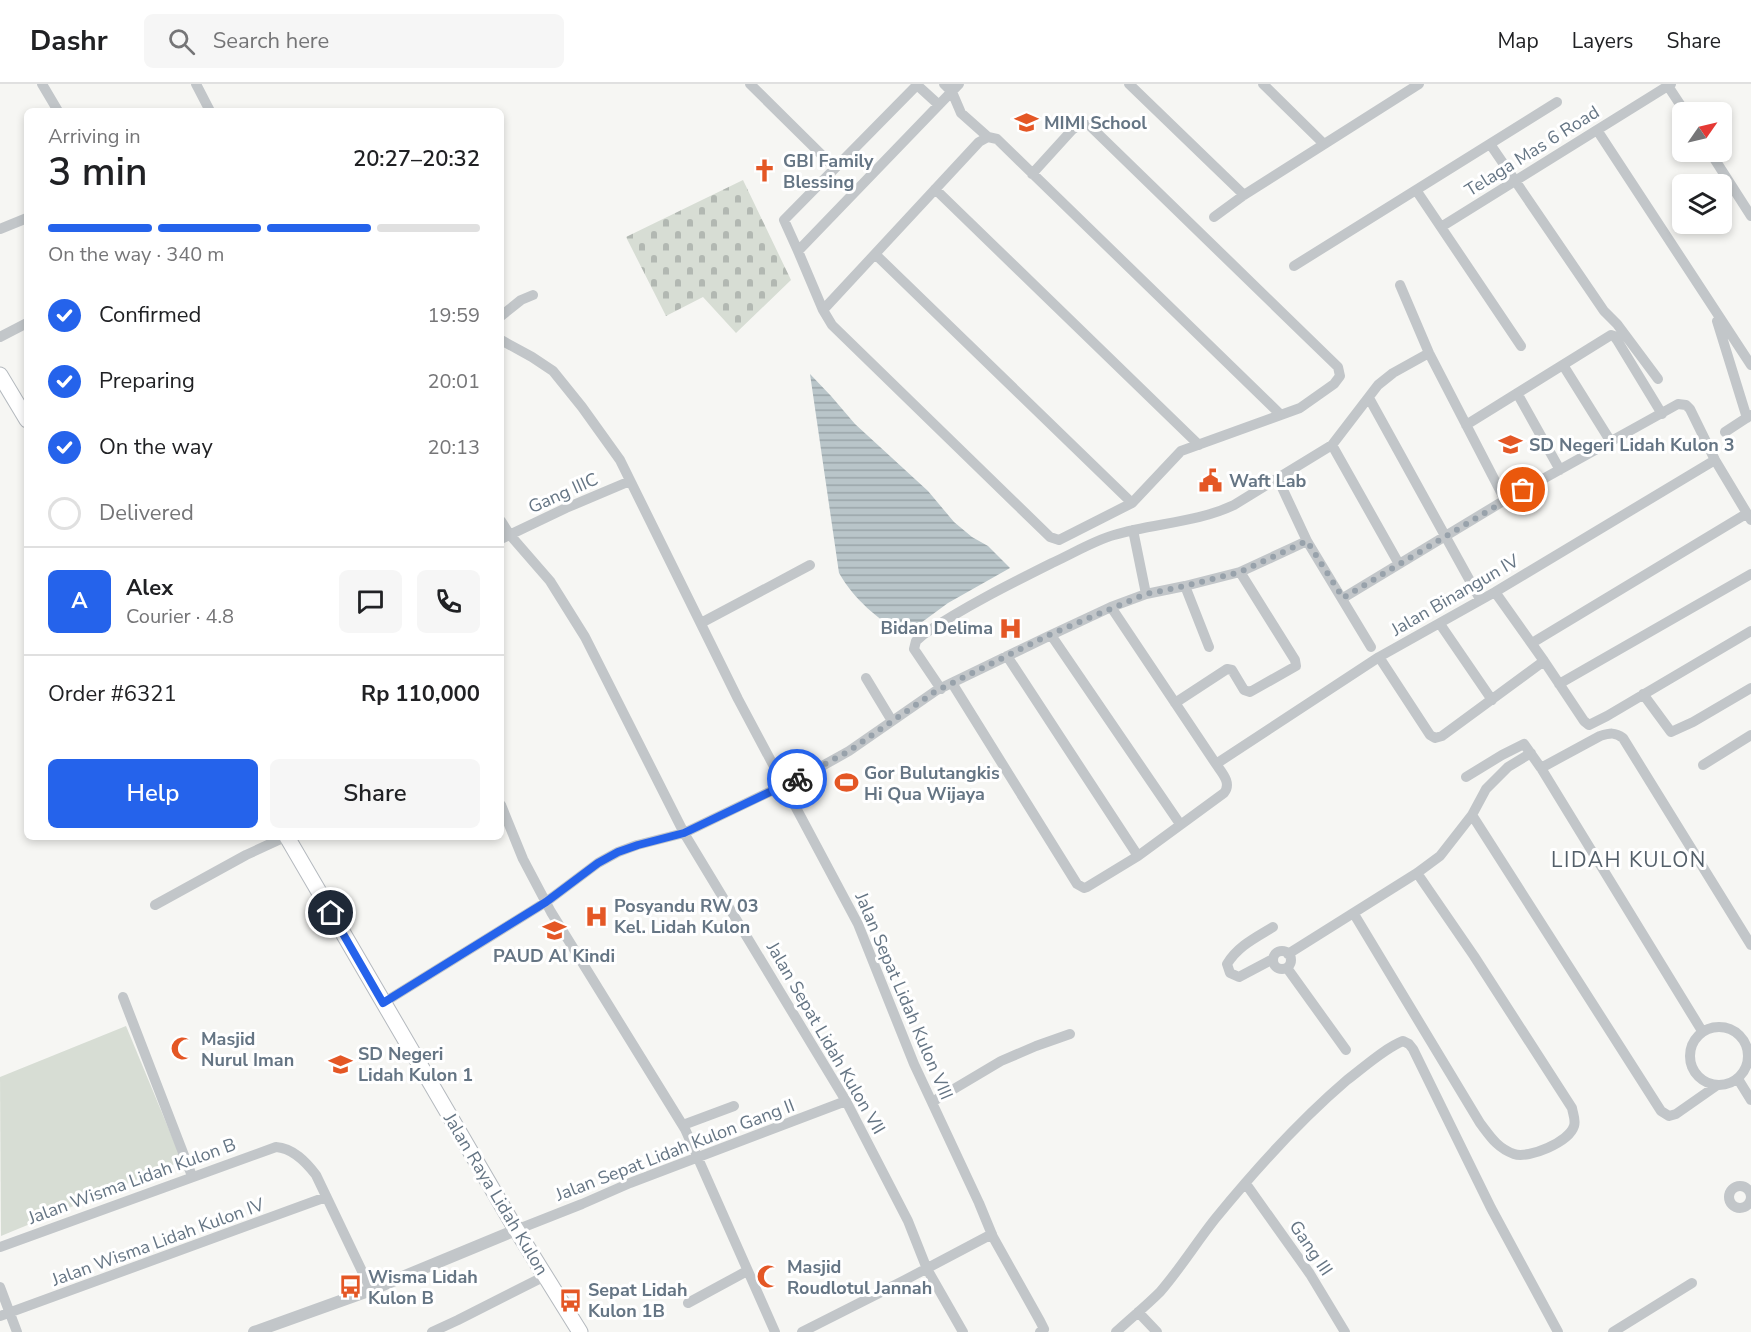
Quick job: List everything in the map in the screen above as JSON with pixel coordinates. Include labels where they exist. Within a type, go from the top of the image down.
[{"type":"main road","points":[[0,375],[24,415]]},
{"type":"main road","name":"Jalan Raya Lidah Kulon","points":[[288,840],[516,1230],[580,1332]]},
{"type":"street","points":[[42,84],[56,108]]},
{"type":"street","points":[[196,84],[208,108]]},
{"type":"street","points":[[750,84],[835,168]]},
{"type":"street","points":[[939,105],[917,84],[784,220],[832,326],[1050,537],[1059,540],[1132,503],[1181,451],[1300,408],[1334,384],[1340,376],[1338,367],[1089,125],[1079,125],[1071,130],[1032,174]]},
{"type":"street","points":[[1129,84],[1244,195]]},
{"type":"street","points":[[1263,84],[1324,144]]},
{"type":"street","points":[[1214,217],[1324,144],[1401,88],[1419,84]]},
{"type":"street","points":[[1670,85],[1679,102]]},
{"type":"street","name":"Telaga Mas 6 Road","points":[[1441,227],[1670,85]]},
{"type":"street","points":[[798,251],[939,105],[952,87]]},
{"type":"street","points":[[952,87],[961,113],[988,136],[997,140],[1281,415]]},
{"type":"street","points":[[1294,266],[1557,102]]},
{"type":"street","points":[[1597,130],[1751,365]]},
{"type":"street","points":[[823,310],[979,142],[988,136]]},
{"type":"street","points":[[1490,144],[1604,311],[1617,324],[1658,379]]},
{"type":"street","points":[[1716,162],[1751,216]]},
{"type":"street","points":[[935,189],[1199,445]]},
{"type":"street","points":[[1416,190],[1521,346]]},
{"type":"street","points":[[0,229],[24,219]]},
{"type":"street","points":[[875,254],[1132,503]]},
{"type":"street","points":[[1400,285],[1429,353],[1505,501]]},
{"type":"street","points":[[504,314],[521,300],[533,295]]},
{"type":"street","points":[[1713,308],[1749,416],[1725,432]]},
{"type":"street","points":[[0,337],[24,324]]},
{"type":"street","points":[[1466,425],[1609,336],[1614,336],[1662,414]]},
{"type":"street","name":"Jalan Sepat Lidah Kulon VIII","points":[[504,342],[553,371],[620,460],[738,699],[858,924],[914,1064],[992,1234],[1044,1329],[1040,1332]]},
{"type":"street","points":[[941,689],[914,649],[916,641],[924,634],[1009,585],[1095,542],[1133,530],[1217,513],[1332,445],[1385,378],[1429,353]]},
{"type":"street","points":[[1563,364],[1611,442]]},
{"type":"street","points":[[1517,393],[1560,470]]},
{"type":"street","points":[[1369,398],[1480,599]]},
{"type":"street","points":[[1343,598],[1560,470],[1678,404],[1686,405],[1694,414],[1715,460],[1749,517],[1532,643]]},
{"type":"street","points":[[1332,445],[1399,564]]},
{"type":"street","name":"Jalan Binangun IV","points":[[1216,764],[1379,657],[1495,592],[1715,460]]},
{"type":"street","points":[[1278,479],[1307,541],[1371,647]]},
{"type":"street","name":"Gang IIIC","points":[[506,537],[630,481]]},
{"type":"street","points":[[1133,530],[1146,594]]},
{"type":"street","name":"Jalan Sepat Lidah Kulon VII","points":[[506,537],[550,581],[585,637],[684,833],[846,1101],[908,1221],[927,1269],[963,1332]]},
{"type":"street","points":[[383,1003],[546,902],[598,863],[618,852],[638,845],[684,833],[815,770],[849,751],[936,691],[952,683],[1051,634],[1146,594],[1240,572],[1307,541]]},
{"type":"street","points":[[701,622],[810,565]]},
{"type":"street","points":[[1175,704],[1227,669],[1232,670],[1245,690],[1250,692],[1296,666],[1296,660],[1240,572]]},
{"type":"street","points":[[1559,684],[1751,574]]},
{"type":"street","points":[[1185,586],[1209,647]]},
{"type":"street","points":[[1495,592],[1584,721],[1589,724],[1751,631]]},
{"type":"street","points":[[952,683],[1080,886],[1087,887],[1138,856],[1227,790],[1227,781],[1111,608]]},
{"type":"street","points":[[1440,624],[1492,700]]},
{"type":"street","points":[[1051,634],[1180,824]]},
{"type":"street","points":[[1007,656],[1138,856]]},
{"type":"street","points":[[1379,657],[1433,737],[1442,736],[1544,661]]},
{"type":"street","points":[[866,678],[892,721]]},
{"type":"street","points":[[1643,694],[1671,732],[1693,722],[1751,688]]},
{"type":"street","points":[[1541,768],[1600,736],[1610,733],[1623,738],[1751,945]]},
{"type":"street","points":[[1703,765],[1751,735]]},
{"type":"street","points":[[1466,777],[1524,744],[1702,1031]]},
{"type":"street","points":[[1288,954],[1418,873],[1440,856],[1472,815],[1486,789],[1508,767],[1531,753]]},
{"type":"street","points":[[504,812],[523,859],[546,902],[683,1125],[775,1332]]},
{"type":"street","points":[[1472,815],[1661,1111],[1669,1116],[1676,1114],[1716,1086]]},
{"type":"street","points":[[154,905],[246,855],[279,840]]},
{"type":"street","points":[[1354,914],[1480,1123],[1495,1144],[1513,1154],[1524,1156],[1544,1150],[1557,1142],[1574,1129],[1575,1120],[1572,1108],[1418,873]]},
{"type":"street","points":[[1273,927],[1241,946],[1234,953],[1227,964],[1230,973],[1239,977],[1273,959],[1274,955],[1281,951],[1288,954],[1291,961],[1287,968]]},
{"type":"street","points":[[1273,959],[1275,967],[1287,968]]},
{"type":"street","points":[[1287,968],[1346,1050]]},
{"type":"street","points":[[123,997],[192,1176]]},
{"type":"street","points":[[1714,1027],[1726,1028],[1737,1033],[1745,1042],[1749,1065],[1738,1079],[1728,1085],[1716,1086],[1702,1081],[1692,1070],[1689,1056],[1693,1042],[1702,1031],[1714,1027]]},
{"type":"street","points":[[932,1102],[1001,1061],[1070,1034]]},
{"type":"street","points":[[1116,1332],[1159,1292],[1187,1259],[1214,1221],[1318,1105],[1357,1073],[1401,1042],[1406,1042],[1413,1049],[1491,1208],[1558,1332]]},
{"type":"street","points":[[1738,1079],[1751,1100]]},
{"type":"street","name":"Jalan Sepat Lidah Kulon Gang II","points":[[516,1230],[698,1156],[846,1101]]},
{"type":"street","points":[[683,1125],[734,1106]]},
{"type":"street","name":"Jalan Wisma Lidah Kulon B","points":[[0,1247],[276,1147],[283,1147],[296,1154],[310,1167],[326,1197]]},
{"type":"street","name":"Gang III","points":[[1246,1184],[1310,1274],[1344,1332]]},
{"type":"street","points":[[326,1197],[371,1290]]},
{"type":"street","name":"Jalan Wisma Lidah Kulon IV","points":[[5,1315],[326,1197]]},
{"type":"street","points":[[254,1332],[371,1290],[516,1230]]},
{"type":"street","points":[[802,1332],[992,1234]]},
{"type":"street","points":[[688,1303],[747,1271]]},
{"type":"street","points":[[432,1332],[545,1276]]},
{"type":"street","points":[[1613,1332],[1692,1283]]},
{"type":"street","points":[[0,1287],[5,1315],[17,1332]]},
{"type":"street","points":[[1138,1312],[1157,1332]]},
{"type":"green space","points":[[743,180],[791,280],[736,333],[703,297],[666,316],[626,237]]},
{"type":"green space","points":[[126,1026],[182,1161],[1,1236],[0,1077]]},
{"type":"shaded area","points":[[810,374],[855,424],[928,491],[954,522],[972,537],[988,546],[1010,568],[948,603],[903,636],[867,608],[839,573]]},
{"type":"way so far","points":[[797,779],[849,751],[937,690],[1051,634],[1128,601],[1146,594],[1240,572],[1307,541],[1343,598],[1523,490]]},
{"type":"place","name":"MIMI School","points":[[1026,123]]},
{"type":"place","name":"GBI Family Blessing","points":[[765,171]]},
{"type":"place","name":"SD Negeri Lidah Kulon 3","points":[[1511,445]]},
{"type":"place","name":"Waft Lab","points":[[1211,481]]},
{"type":"place","name":"Bidan Delima","points":[[1011,628]]},
{"type":"place","name":"Gor Bulutangkis Hi Qua Wijaya","points":[[846,783]]},
{"type":"place","name":"Posyandu RW 03 Kel. Lidah Kulon","points":[[596,916]]},
{"type":"place","name":"PAUD Al Kindi","points":[[554,930]]},
{"type":"place","name":"Masjid Nurul Iman","points":[[183,1049]]},
{"type":"place","name":"SD Negeri Lidah Kulon 1","points":[[340,1064]]},
{"type":"place","name":"Masjid Roudlotul Jannah","points":[[769,1277]]},
{"type":"place","name":"Wisma Lidah Kulon B","points":[[350,1287]]},
{"type":"place","name":"Sepat Lidah Kulon 1B","points":[[570,1300]]},
{"type":"district","name":"LIDAH KULON","points":[[1629,860]]},
{"type":"route","points":[[331,913],[383,1003],[546,902],[598,863],[618,852],[684,833],[797,779]]}]
